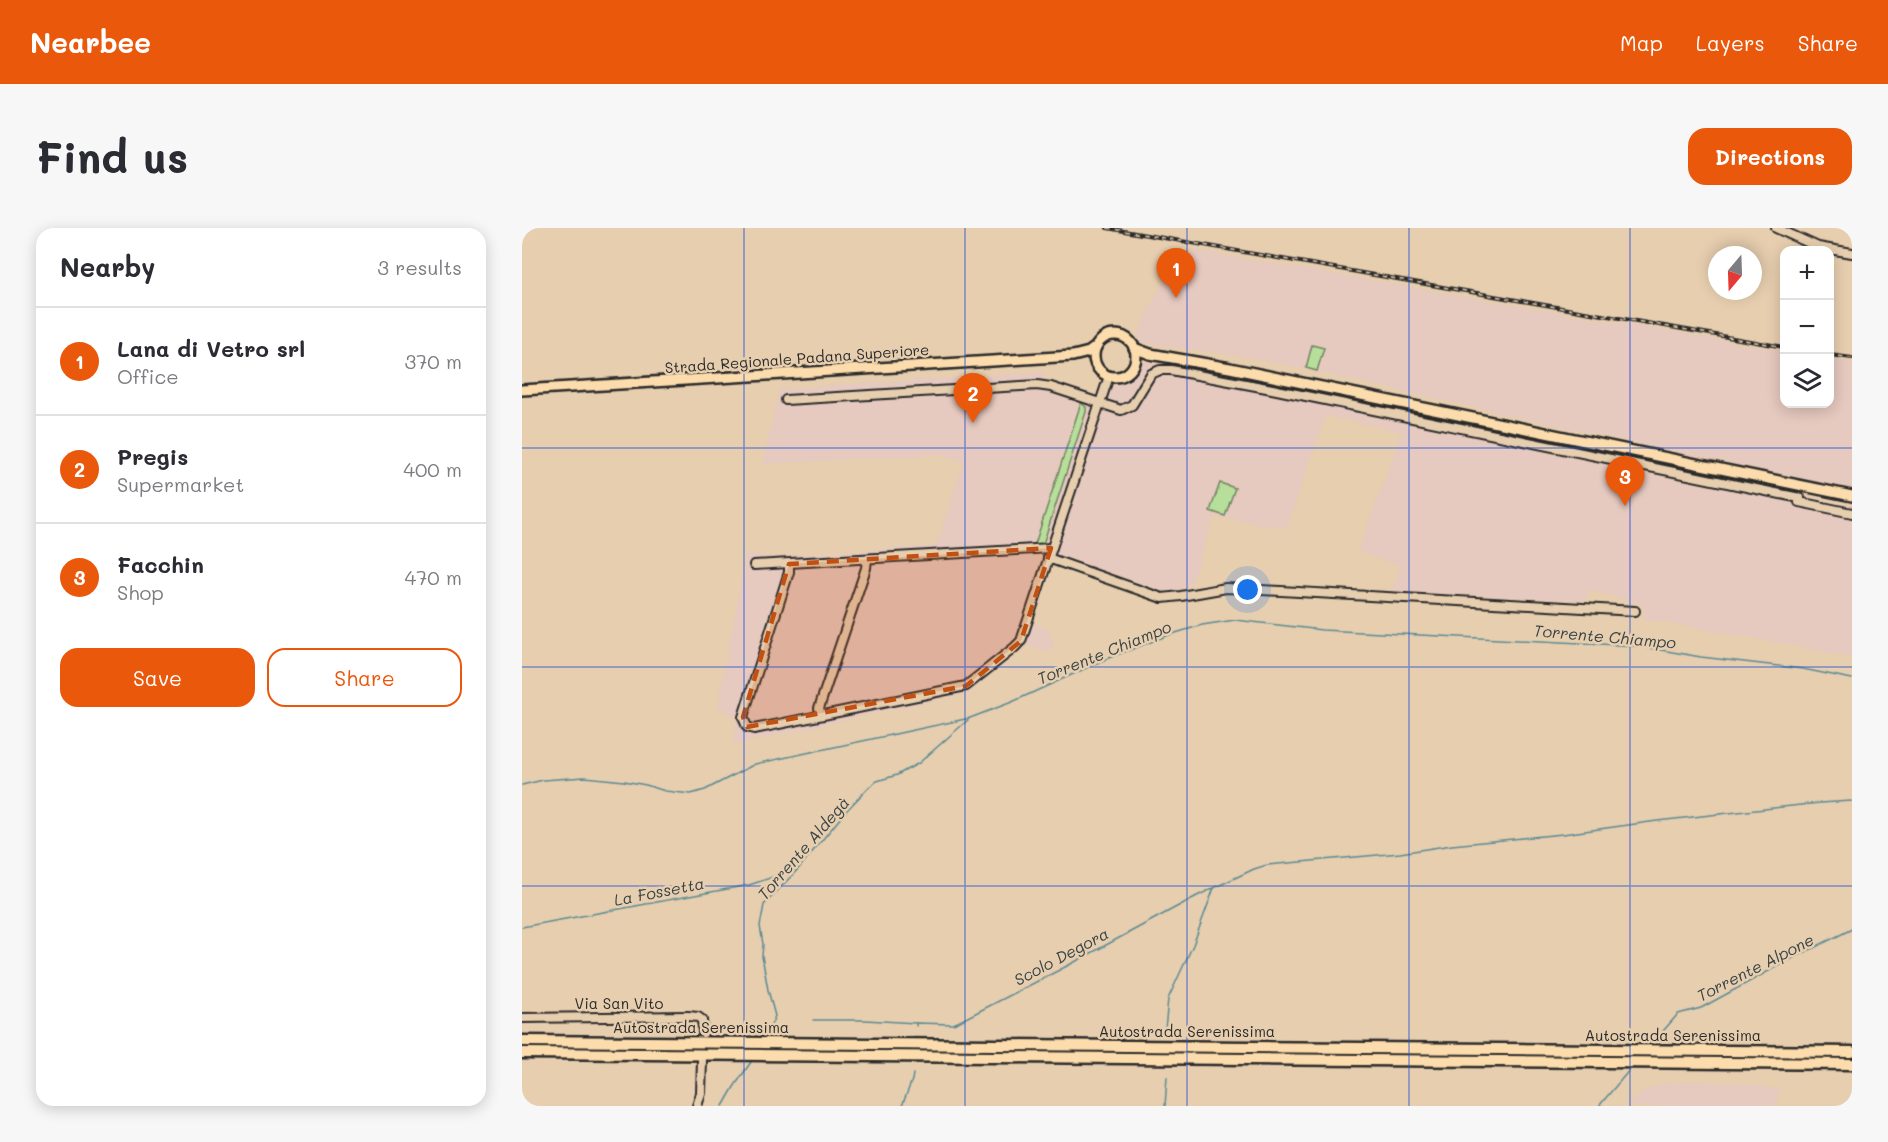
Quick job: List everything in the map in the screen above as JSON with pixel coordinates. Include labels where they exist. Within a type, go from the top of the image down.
[{"type":"highway","name":"Autostrada Serenissima","points":[[522,1041],[1852,1052]]},
{"type":"highway","name":"Autostrada Serenissima","points":[[522,1053],[1852,1064]]},
{"type":"main road","points":[[1134,348],[1135,362],[1132,368],[1122,375],[1108,376],[1097,366],[1094,356],[1096,347],[1100,341],[1112,335],[1126,338],[1134,348],[1146,353],[1230,368],[1852,496]]},
{"type":"main road","name":"Strada Regionale Padana Superiore","points":[[522,390],[1073,356],[1089,352],[1096,347]]},
{"type":"main road","name":"Strada Regionale Padana Superiore","points":[[1073,356],[1089,359],[1097,366]]},
{"type":"main road","points":[[1135,362],[1147,356],[1167,357]]},
{"type":"street","points":[[1776,228],[1818,248],[1852,253]]},
{"type":"street","points":[[786,400],[1037,385],[1051,387],[1121,410],[1132,405],[1151,374],[1160,370],[1171,370],[1800,498]]},
{"type":"street","points":[[789,564],[789,572],[743,717],[747,727],[754,729],[966,686],[1021,641],[1108,376]]},
{"type":"street","points":[[1802,486],[1799,502],[1852,513]]},
{"type":"street","points":[[754,565],[1051,548]]},
{"type":"street","points":[[1048,558],[1162,598],[1181,597],[1226,588],[1635,611]]},
{"type":"street","points":[[821,715],[819,708],[866,568],[867,559]]},
{"type":"street","name":"Via San Vito","points":[[522,1018],[688,1016],[702,1020],[703,1033]]},
{"type":"street","points":[[697,1106],[701,1093],[702,1060]]},
{"type":"highlighted area","points":[[1051,548],[1021,641],[966,686],[747,727],[743,717],[789,564]]},
{"type":"shaded area","points":[[1193,250],[1780,350],[1780,408],[1834,408],[1834,360],[1852,362],[1852,489],[1248,357],[1144,343],[1137,340],[1144,319],[1166,277]]},
{"type":"shaded area","points":[[1142,362],[1216,373],[1852,506],[1852,658],[1787,644],[1644,620],[1644,607],[1641,604],[1589,590],[1585,601],[1392,591],[1401,566],[1358,552],[1402,432],[1326,416],[1286,528],[1214,517],[1191,585],[1168,592],[1056,555],[1033,623],[1050,629],[1048,637],[1054,640],[1050,652],[1027,645],[970,692],[733,745],[737,718],[718,706],[746,554],[761,554],[764,557],[936,546],[964,462],[940,454],[763,464],[779,389],[1044,372],[1043,382],[1090,396],[1099,391],[1102,381],[1110,384],[1127,380]]},
{"type":"shaded area","points":[[1689,1081],[1747,1084],[1780,1090],[1776,1106],[1627,1106],[1645,1090],[1660,1085]]},
{"type":"green space","points":[[1312,345],[1324,348],[1317,371],[1306,368]]},
{"type":"green space","points":[[1081,403],[1086,407],[1086,412],[1043,544],[1035,544]]},
{"type":"green space","points":[[1220,483],[1235,488],[1225,516],[1210,511]]},
{"type":"waterway","name":"Torrente Chiampo","points":[[522,785],[543,780],[585,777],[624,781],[665,791],[691,794],[705,790],[755,764],[970,718],[1012,702],[1106,659],[1169,635],[1202,625],[1235,620],[1322,630],[1638,646],[1701,657],[1803,669],[1852,679]]},
{"type":"waterway","name":"Torrente Aldegà","points":[[766,1037],[775,1016],[762,956],[760,926],[764,905],[869,787],[877,781],[897,775],[919,763],[969,719]]},
{"type":"waterway","points":[[916,1026],[916,1023],[953,1024],[958,1022],[1197,896],[1267,865],[1400,853],[1657,821],[1852,801]]},
{"type":"waterway","name":"La Fossetta","points":[[522,927],[749,885],[797,869]]},
{"type":"waterway","points":[[1165,1029],[1168,999],[1193,945],[1214,888]]},
{"type":"waterway","name":"Torrente Alpone","points":[[1650,1046],[1678,1014],[1701,1008],[1852,929]]},
{"type":"waterway","points":[[813,1020],[916,1023]]},
{"type":"waterway","name":"Torrente Aldegà","points":[[723,1106],[753,1059]]},
{"type":"waterway","name":"Torrente Alpone","points":[[1599,1106],[1631,1068]]},
{"type":"waterway","name":"Scolo Degora","points":[[902,1106],[913,1074]]},
{"type":"waterway","points":[[1165,1106],[1167,1077]]},
{"type":"railway","points":[[1107,228],[1780,346]]},
{"type":"railway","points":[[1834,356],[1852,358]]},
{"type":"place","name":"Lana di Vetro srl","points":[[1176,298]]},
{"type":"place","name":"Pregis","points":[[973,423]]},
{"type":"place","name":"Facchin","points":[[1625,506]]}]
